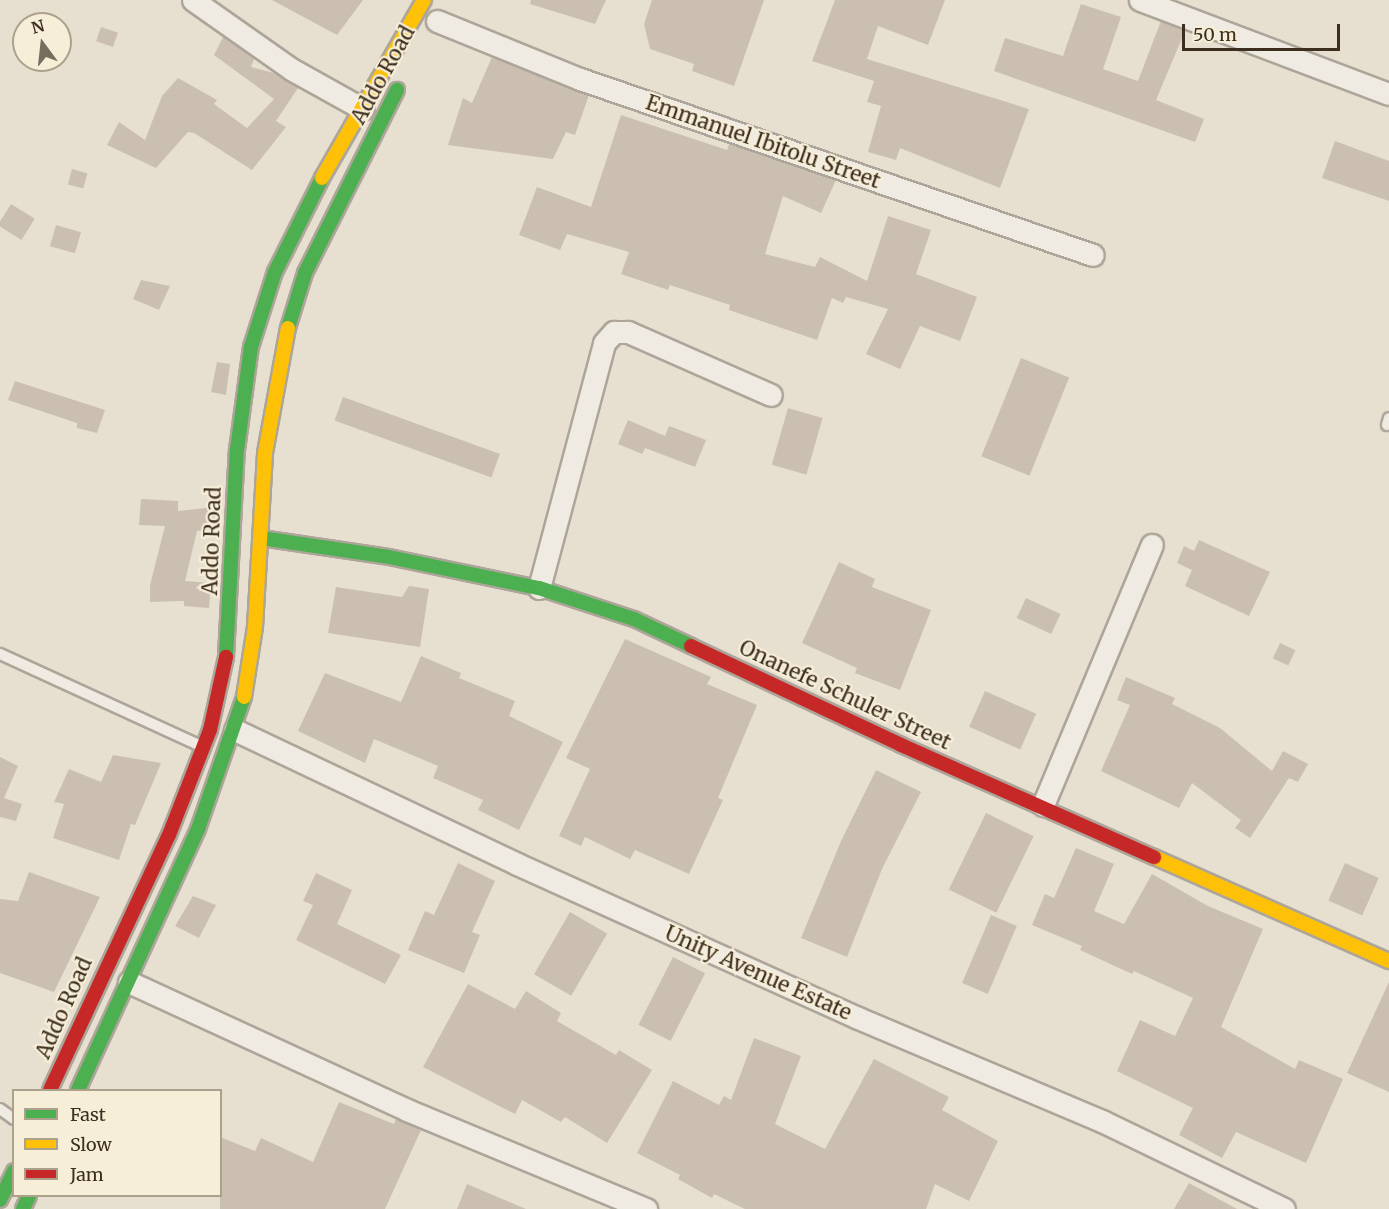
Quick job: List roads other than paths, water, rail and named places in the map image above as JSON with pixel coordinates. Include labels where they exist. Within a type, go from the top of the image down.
[{"type":"main road","name":"Addo Road","points":[[50,1089],[169,835],[204,747],[225,667],[237,450],[251,347],[289,239],[345,132],[363,110],[424,0]]},
{"type":"main road","name":"Addo Road","points":[[78,1089],[198,828],[235,730],[251,661],[272,392],[292,312],[305,273],[404,77]]},
{"type":"main road","name":"Onanefe Schuler Street","points":[[261,538],[389,557],[539,588],[634,619],[901,746],[1043,806],[1389,961]]},
{"type":"main road","points":[[90,1000],[115,1011]]},
{"type":"main road","points":[[0,1200],[12,1175]]},
{"type":"street","points":[[193,0],[291,69],[363,110]]},
{"type":"street","points":[[1140,0],[1389,94]]},
{"type":"street","name":"Emmanuel Ibitolu Street","points":[[438,20],[602,87],[1093,255]]},
{"type":"street","points":[[539,588],[604,343],[614,332],[628,332],[771,395]]},
{"type":"street","points":[[1043,806],[1152,545]]},
{"type":"street","name":"Unity Avenue Estate","points":[[235,730],[516,864],[858,1018],[1083,1112],[1284,1209]]},
{"type":"street","points":[[129,982],[407,1110],[646,1209]]},
{"type":"lane","points":[[0,654],[204,747]]}]
